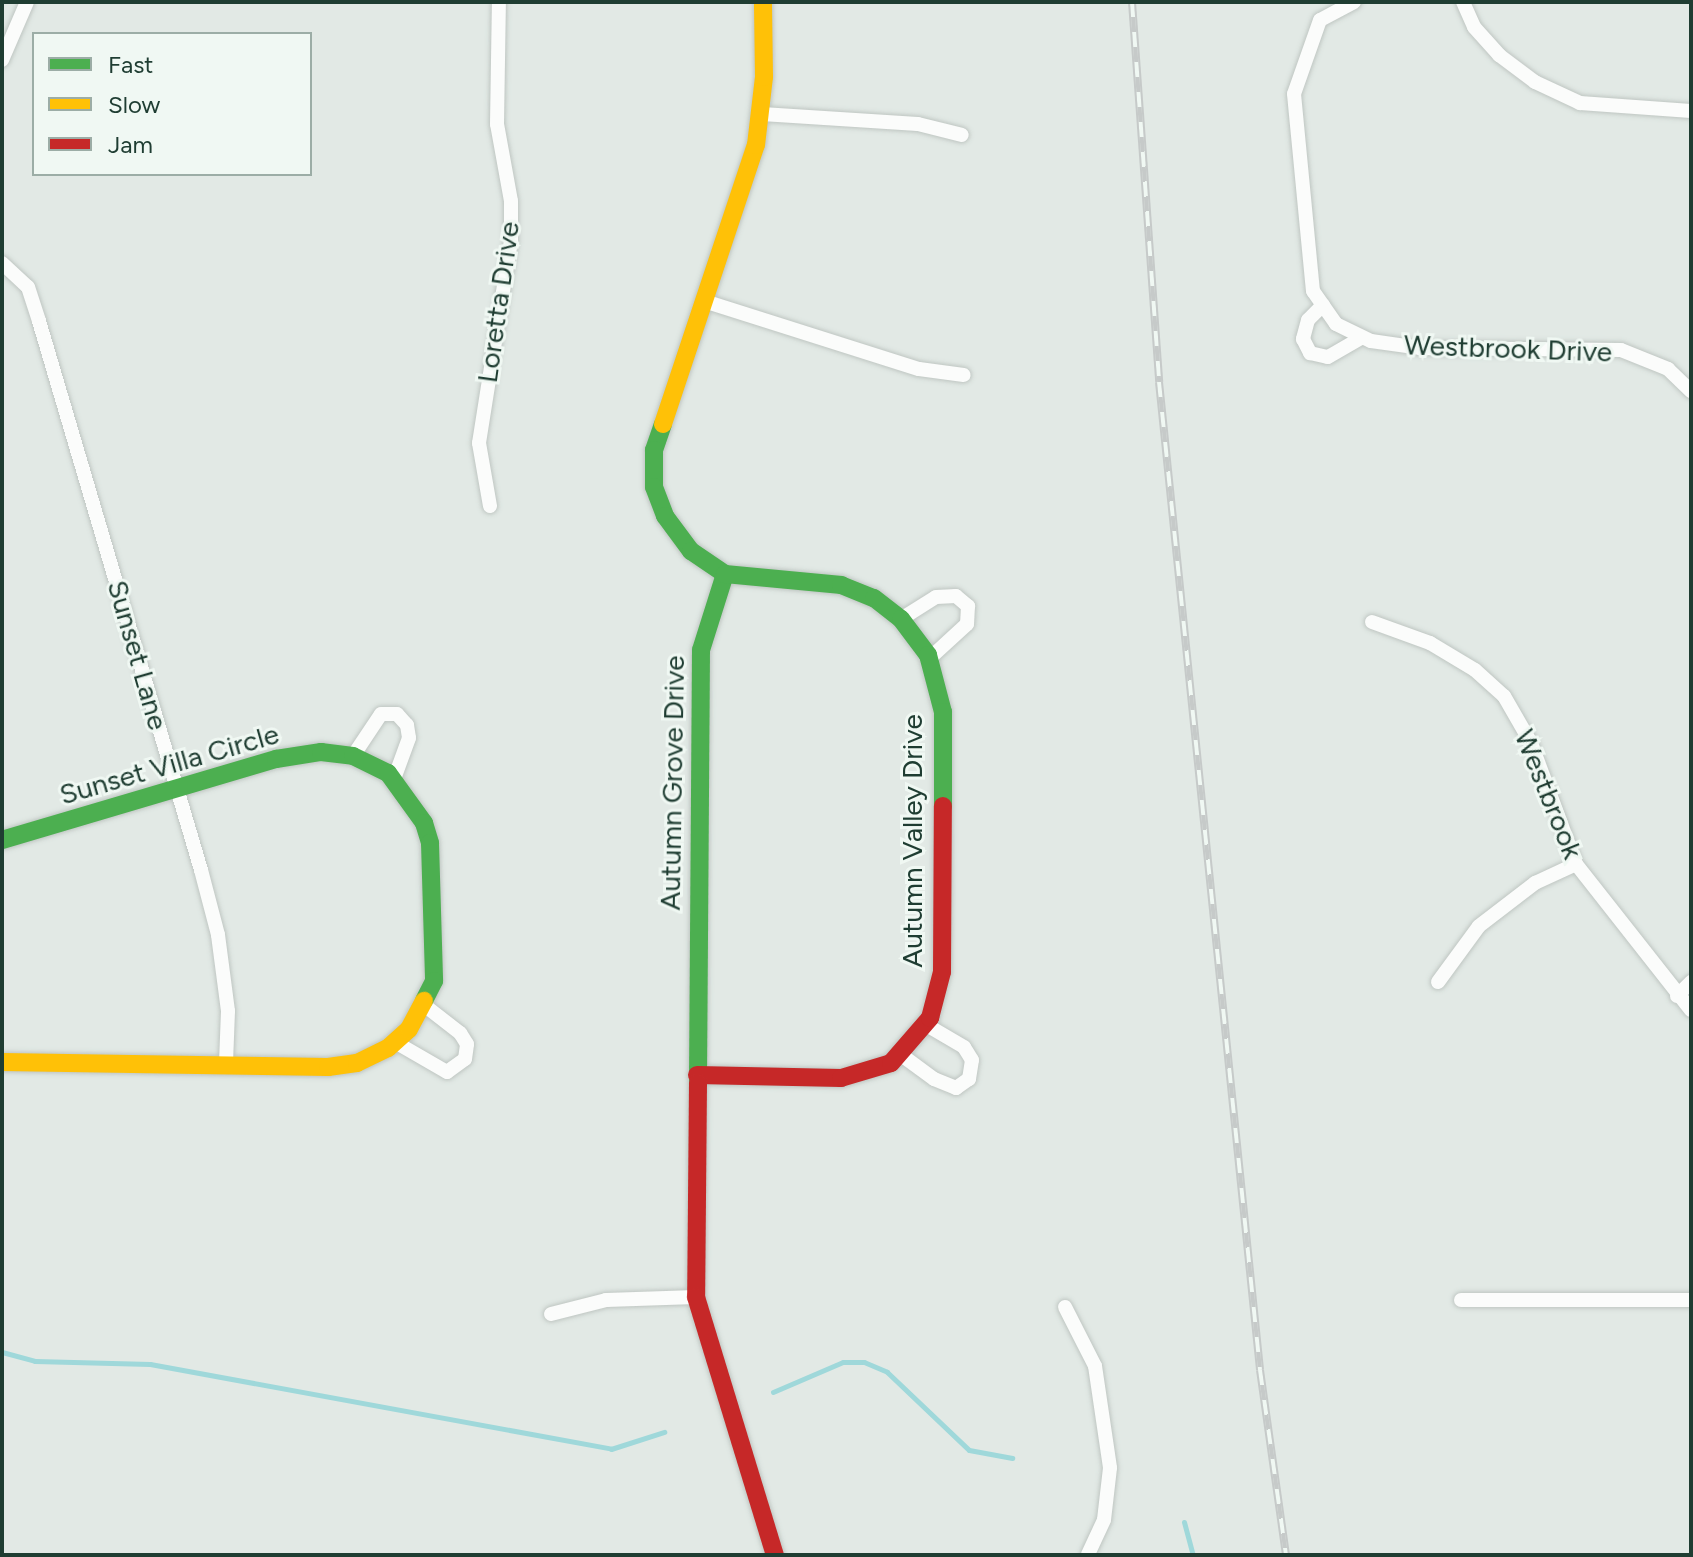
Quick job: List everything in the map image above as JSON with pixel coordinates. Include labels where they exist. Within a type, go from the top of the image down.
[{"type":"street","points":[[2,60],[27,2]]},
{"type":"street","name":"Loretta Drive","points":[[490,506],[479,443],[511,241],[511,201],[497,124],[499,2]]},
{"type":"street","points":[[725,574],[676,535],[654,487],[654,450],[762,114],[763,2]]},
{"type":"street","name":"Westbrook Drive","points":[[1354,2],[1320,20],[1307,47],[1294,94],[1313,291],[1336,324],[1362,337],[1420,348],[1621,350],[1668,369],[1691,391]]},
{"type":"street","points":[[1463,2],[1474,27],[1499,55],[1535,82],[1580,103],[1691,111]]},
{"type":"street","points":[[762,114],[918,124],[962,135]]},
{"type":"street","name":"Sunset Lane","points":[[2,263],[28,287],[36,309],[177,787],[218,935],[228,1011],[226,1064]]},
{"type":"street","points":[[704,301],[919,369],[964,375]]},
{"type":"street","name":"Westbrook Drive","points":[[1323,305],[1308,320],[1303,339],[1310,353],[1328,357],[1362,337]]},
{"type":"street","name":"Autumn Valley Drive","points":[[697,1075],[841,1078],[891,1063],[925,1024],[942,972],[945,758],[943,712],[929,659],[901,619],[874,598],[841,585],[725,574]]},
{"type":"street","name":"Autumn Grove Drive","points":[[725,574],[701,650],[696,1297],[775,1555]]},
{"type":"street","points":[[901,619],[936,597],[956,596],[968,606],[967,624],[929,659]]},
{"type":"street","name":"Westbrook","points":[[1372,622],[1430,643],[1475,670],[1504,696],[1531,743],[1576,864],[1691,1010]]},
{"type":"street","points":[[353,756],[381,714],[397,714],[407,725],[409,738],[394,779]]},
{"type":"street","name":"Sunset Villa Circle","points":[[2,840],[276,759],[321,752],[353,756],[394,779],[414,803],[430,843],[434,981],[424,1005],[395,1042],[357,1063],[328,1067],[2,1062]]},
{"type":"street","points":[[1438,982],[1479,926],[1535,883],[1576,864]]},
{"type":"street","points":[[1677,996],[1691,982]]},
{"type":"street","points":[[395,1042],[447,1072],[465,1059],[467,1044],[460,1033],[424,1005]]},
{"type":"street","points":[[900,1054],[956,1088],[969,1079],[972,1060],[964,1047],[925,1024]]},
{"type":"street","points":[[551,1314],[606,1300],[696,1297]]},
{"type":"street","points":[[1461,1300],[1691,1300]]},
{"type":"street","points":[[1065,1307],[1095,1366],[1110,1468],[1104,1520],[1088,1555]]},
{"type":"waterway","points":[[2,1352],[35,1361],[150,1364],[611,1449],[664,1432]]},
{"type":"waterway","points":[[773,1392],[843,1362],[864,1362],[887,1372],[969,1450],[1012,1458]]},
{"type":"waterway","points":[[1184,1522],[1193,1555]]},
{"type":"railway","points":[[1132,2],[1159,382],[1260,1370],[1286,1555]]},
{"type":"traffic: fast","points":[[663,424],[654,450],[654,487],[665,516],[691,551],[725,574],[701,650],[698,1083]]},
{"type":"traffic: fast","points":[[725,574],[841,585],[874,598],[901,619],[928,655],[943,712],[943,806]]},
{"type":"traffic: fast","points":[[2,840],[276,759],[321,752],[353,756],[388,773],[424,823],[430,843],[434,981],[424,1001]]},
{"type":"traffic: slow","points":[[663,424],[756,145],[764,77],[763,2]]},
{"type":"traffic: slow","points":[[2,1062],[328,1067],[357,1063],[388,1048],[409,1029],[424,1001]]},
{"type":"traffic: jam","points":[[697,1075],[841,1078],[891,1063],[930,1018],[942,972],[943,806]]},
{"type":"traffic: jam","points":[[698,1083],[696,1297],[775,1555]]}]
